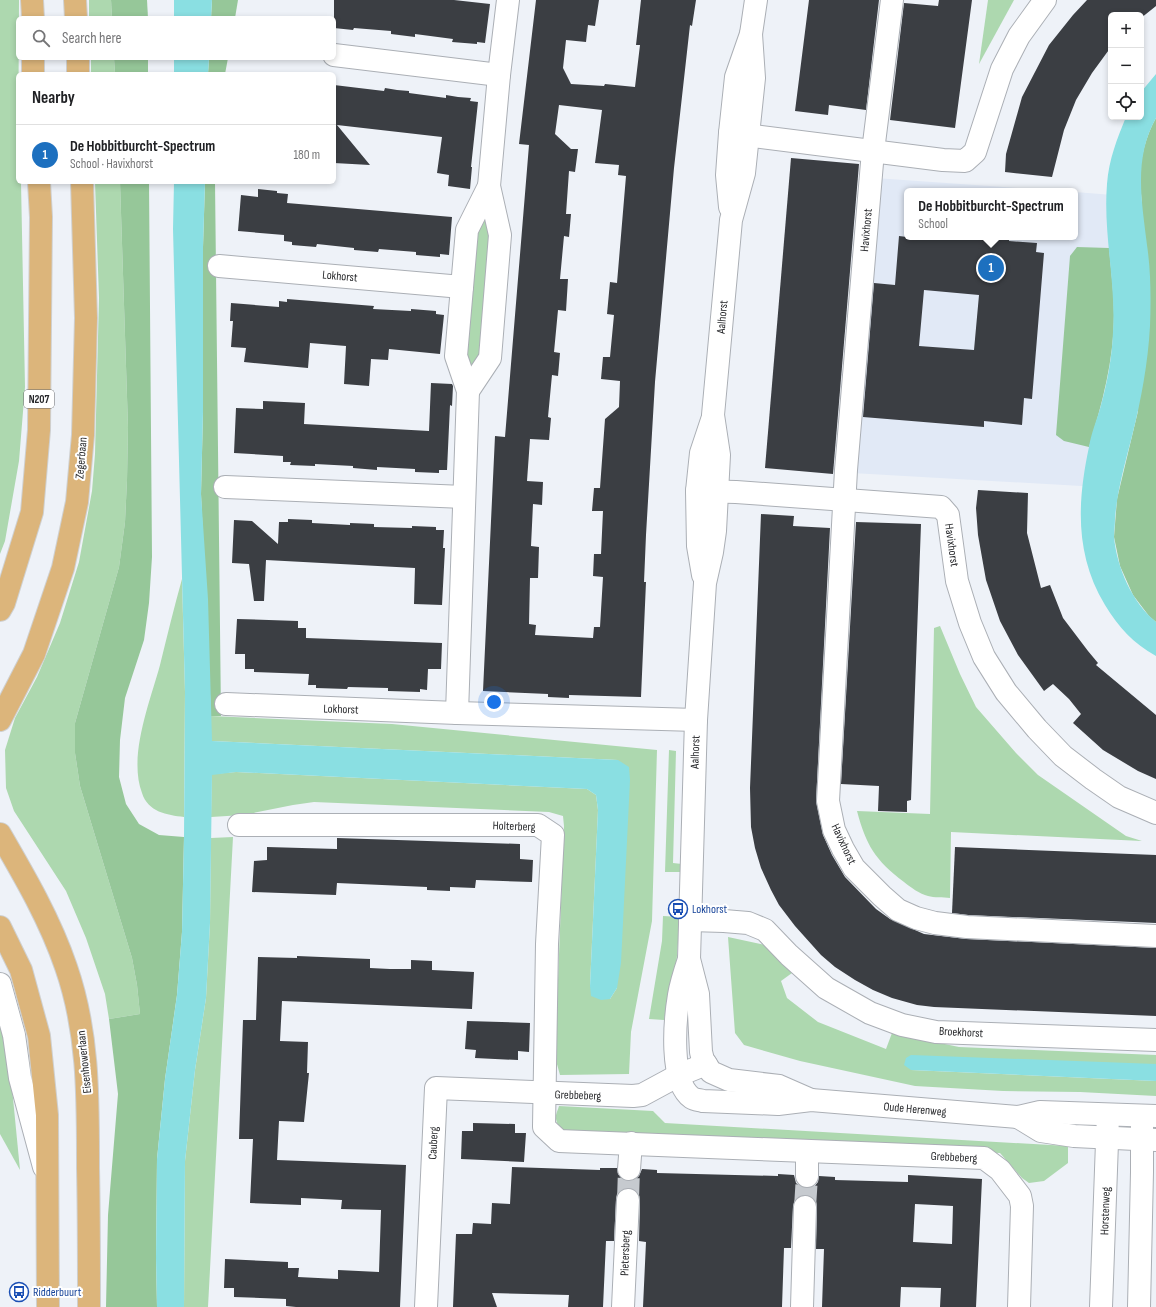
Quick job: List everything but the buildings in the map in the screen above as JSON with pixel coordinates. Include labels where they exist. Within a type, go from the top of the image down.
[{"type":"main road","points":[[32,0],[33,16]]},
{"type":"main road","points":[[75,0],[76,16]]},
{"type":"main road","points":[[33,60],[33,72]]},
{"type":"main road","points":[[78,60],[78,72]]},
{"type":"main road","name":"N207","points":[[0,610],[4,603],[32,512],[39,430],[41,217],[39,184]]},
{"type":"main road","name":"Zegerbaan","points":[[0,720],[34,654],[63,568],[77,502],[83,435],[86,318],[82,184]]},
{"type":"main road","name":"Eisenhowerlaan","points":[[0,834],[47,920],[66,967],[82,1028],[88,1090],[89,1307]]},
{"type":"main road","points":[[0,927],[21,970],[39,1036],[46,1115],[48,1182],[48,1307]]},
{"type":"street","points":[[468,391],[490,358],[500,235],[489,186],[499,75],[508,0]]},
{"type":"street","name":"Aalhorst","points":[[679,1075],[676,1062],[676,1029],[679,994],[689,960],[696,720],[705,584],[698,546],[707,491],[701,453],[714,415],[731,220],[744,173],[738,134],[754,78],[751,34],[756,0]]},
{"type":"street","name":"Havixhorst","points":[[892,0],[873,151],[844,500],[828,801],[834,830],[854,868],[898,910],[916,918],[935,924],[967,927],[1156,936]]},
{"type":"street","points":[[738,134],[943,160],[965,161],[975,152],[1002,69],[1019,36],[1045,0]]},
{"type":"street","points":[[336,56],[499,75]]},
{"type":"street","points":[[457,713],[468,391],[456,356],[467,230],[489,186]]},
{"type":"street","name":"Lokhorst","points":[[219,266],[462,287]]},
{"type":"street","points":[[225,487],[464,497]]},
{"type":"street","name":"Havixhorst","points":[[707,491],[940,507],[948,515],[957,581],[970,622],[984,657],[1006,692],[1037,729],[1063,756],[1093,780],[1119,797],[1156,813]]},
{"type":"street","name":"Lokhorst","points":[[226,704],[696,720]]},
{"type":"street","name":"Holterberg","points":[[239,825],[538,825],[553,835],[547,944],[544,1093]]},
{"type":"street","name":"Broekhorst","points":[[690,920],[724,921],[748,924],[765,930],[789,955],[826,988],[870,1013],[902,1025],[936,1032],[1156,1040]]},
{"type":"street","name":"Aalhorst","points":[[689,960],[698,994],[700,1044],[703,1060],[706,1064]]},
{"type":"street","points":[[0,984],[14,1035],[20,1078],[48,1182]]},
{"type":"street","name":"Grebbeberg","points":[[706,1064],[679,1075],[642,1095],[632,1096],[544,1093],[544,1127],[559,1141],[984,1158],[1000,1170],[1020,1196],[1022,1206],[1019,1307]]},
{"type":"street","name":"Oude Herenweg","points":[[706,1064],[711,1072],[729,1080],[779,1086],[811,1100]]},
{"type":"street","name":"Oude Herenweg","points":[[679,1075],[685,1091],[692,1098],[703,1101],[778,1104],[811,1100],[1018,1117],[1040,1112],[1149,1116]]},
{"type":"street","name":"Cauberg","points":[[426,1307],[436,1088],[544,1093]]},
{"type":"street","name":"Horstenweg","points":[[1101,1307],[1108,1114]]},
{"type":"street","points":[[1139,1307],[1149,1140],[1149,1116]]},
{"type":"street","name":"Oude Herenweg","points":[[1018,1117],[1041,1131],[1074,1136],[1149,1140]]},
{"type":"street","points":[[629,1169],[631,1143]]},
{"type":"street","points":[[807,1176],[808,1151]]},
{"type":"street","name":"Pietersberg","points":[[623,1307],[628,1200]]},
{"type":"street","points":[[802,1307],[805,1207]]},
{"type":"shaded area","points":[[875,178],[1017,188],[904,188],[904,240],[1078,240],[1078,192],[1113,195],[1099,487],[852,473]]},
{"type":"green space","points":[[0,0],[19,0],[19,16],[16,16],[16,60],[19,60],[19,72],[16,72],[16,184],[21,184],[25,387],[19,461],[5,541],[0,554]]},
{"type":"green space","points":[[89,0],[111,0],[112,16],[89,16]]},
{"type":"green space","points":[[111,0],[147,0],[148,16],[112,16]]},
{"type":"green space","points":[[212,0],[238,0],[235,16],[211,16]]},
{"type":"green space","points":[[988,0],[1014,0],[979,64]]},
{"type":"green space","points":[[91,60],[114,60],[115,72],[91,72]]},
{"type":"green space","points":[[114,60],[148,60],[148,72],[115,72]]},
{"type":"green space","points":[[209,60],[228,60],[225,72],[208,72]]},
{"type":"green space","points":[[1156,118],[1156,622],[1149,616],[1133,595],[1120,566],[1114,537],[1117,499],[1138,411],[1142,209],[1140,171],[1142,155],[1152,125]]},
{"type":"green space","points":[[95,184],[120,184],[128,427],[125,522],[119,567],[75,723],[75,753],[80,786],[132,958],[137,985],[140,1014],[109,1019],[105,994],[86,938],[66,891],[14,811],[6,788],[5,750],[15,718],[37,677],[60,623],[79,562],[92,491],[95,454],[99,298]]},
{"type":"green space","points":[[120,184],[149,184],[152,557],[149,603],[144,640],[125,698],[120,740],[119,777],[126,804],[139,824],[159,835],[184,837],[182,932],[177,995],[165,1079],[157,1159],[157,1307],[106,1307],[108,1215],[118,1094],[109,1019],[140,1014],[132,958],[80,786],[75,753],[75,723],[119,567],[125,522],[128,427]]},
{"type":"green space","points":[[205,184],[215,184],[221,716],[211,716],[201,494],[203,412],[203,247]]},
{"type":"green space","points":[[475,215],[492,217],[479,371],[463,369]]},
{"type":"green space","points":[[1077,247],[1109,248],[1114,298],[1110,365],[1103,398],[1089,447],[1064,441],[1056,435],[1070,256]]},
{"type":"green space","points":[[182,579],[185,692],[184,817],[165,814],[153,808],[142,793],[138,778],[139,746],[142,729]]},
{"type":"green space","points":[[940,626],[960,674],[976,707],[1016,753],[1038,775],[1126,836],[1142,841],[951,832],[950,898],[930,897],[922,894],[906,884],[879,859],[868,843],[857,811],[930,814],[934,628]]},
{"type":"green space","points":[[211,716],[392,724],[657,750],[652,921],[631,1032],[629,1074],[560,1075],[555,1057],[564,826],[563,816],[549,812],[314,802],[243,815],[211,817],[212,774],[236,772],[587,789],[596,795],[598,810],[590,986],[610,999],[617,988],[618,760],[211,741]]},
{"type":"green space","points":[[669,750],[676,751],[673,863],[682,864],[681,872],[665,872]]},
{"type":"green space","points":[[233,837],[208,1307],[184,1307],[185,1161],[195,1070],[206,998],[210,923],[211,838]]},
{"type":"green space","points":[[663,916],[680,917],[676,968],[664,1020],[649,1019],[662,941]]},
{"type":"green space","points":[[728,937],[765,945],[792,973],[781,981],[787,998],[818,1022],[886,1049],[892,1033],[959,1047],[1156,1055],[1156,1064],[911,1070],[1156,1081],[1156,1096],[1080,1092],[1003,1091],[915,1086],[800,1061],[744,1045],[735,1033]]},
{"type":"green space","points":[[0,1020],[12,1088],[20,1170],[0,1134]]},
{"type":"green space","points":[[559,1106],[653,1111],[665,1123],[1068,1146],[1068,1163],[1044,1181],[1029,1183],[1022,1178],[1000,1153],[588,1137],[571,1134],[559,1126],[556,1119],[556,1114]]},
{"type":"water","points":[[174,0],[212,0],[211,16],[174,16]]},
{"type":"water","points":[[174,60],[209,60],[208,72],[174,72]]},
{"type":"water","points":[[1156,74],[1156,118],[1144,149],[1141,181],[1150,276],[1150,326],[1146,368],[1118,498],[1114,537],[1118,561],[1127,584],[1140,605],[1156,622],[1156,656],[1140,646],[1121,628],[1105,605],[1095,586],[1088,567],[1081,528],[1082,488],[1085,468],[1091,437],[1105,390],[1112,342],[1113,295],[1106,202],[1108,175],[1114,149],[1125,120],[1144,120],[1144,88]]},
{"type":"water","points":[[174,184],[205,184],[201,494],[208,599],[212,741],[618,760],[629,767],[630,780],[621,963],[617,988],[610,999],[601,1000],[591,996],[590,986],[598,810],[596,795],[587,789],[236,772],[212,775],[210,923],[206,998],[195,1070],[185,1161],[184,1307],[157,1307],[157,1159],[165,1079],[177,995],[182,932],[184,837],[185,692],[173,229]]},
{"type":"water","points":[[911,1055],[1156,1064],[1156,1081],[911,1070],[904,1065],[906,1058]]},
{"type":"tunnel","points":[[628,1200],[629,1169]]},
{"type":"tunnel","points":[[805,1207],[807,1176]]},
{"type":"place","name":"De Hobbitburcht-Spectrum","points":[[991,268]]},
{"type":"place","name":"Lokhorst","points":[[678,909]]},
{"type":"place","name":"Ridderbuurt","points":[[19,1292]]}]
